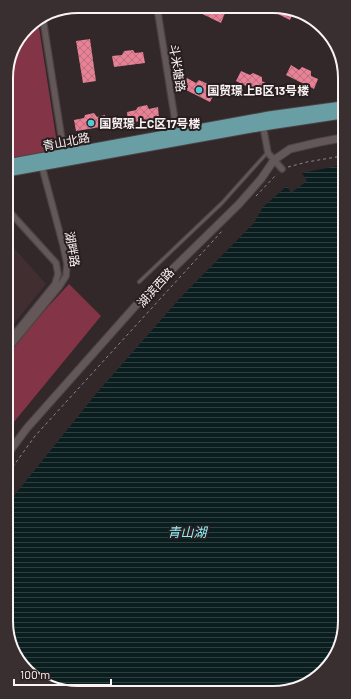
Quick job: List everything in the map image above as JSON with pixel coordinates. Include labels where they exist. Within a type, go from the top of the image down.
[{"type":"main road","name":"青山北路","points":[[13,170],[64,153],[270,116],[338,107]]},
{"type":"main road","name":"青山北路","points":[[13,164],[40,162],[338,115]]},
{"type":"street","name":"斗米塘路","points":[[158,13],[177,133]]},
{"type":"street","points":[[44,23],[64,153]]},
{"type":"street","points":[[263,126],[268,153],[282,168]]},
{"type":"street","name":"湖滨西路","points":[[13,447],[27,428],[138,303],[239,204],[261,179],[274,160],[290,149],[338,139]]},
{"type":"street","name":"湖畔路","points":[[13,343],[59,287],[66,276],[63,245],[40,162]]},
{"type":"street","name":"湖畔路","points":[[13,216],[56,263],[58,274],[55,284],[13,336]]},
{"type":"lane","points":[[139,282],[222,203],[268,153]]},
{"type":"path","points":[[254,197],[282,168],[338,157]]},
{"type":"path","name":"湖滨西路","points":[[13,466],[35,436],[227,226]]},
{"type":"shaded area","points":[[39,26],[58,150],[13,158],[13,74],[15,61],[26,38]]},
{"type":"shaded area","points":[[13,247],[46,284],[13,325]]},
{"type":"shaded area","points":[[69,284],[101,316],[13,423],[13,345]]},
{"type":"water","name":"青山湖","points":[[338,166],[338,625],[335,642],[329,654],[319,667],[302,679],[294,683],[273,686],[78,686],[61,684],[49,679],[29,664],[16,642],[14,634],[13,497],[96,394],[181,297],[254,223],[263,207],[287,186],[291,193],[307,181],[302,173]]},
{"type":"building","points":[[200,13],[225,13],[221,23]]},
{"type":"building","points":[[277,13],[292,16],[290,20]]},
{"type":"building","points":[[90,39],[96,81],[83,83],[76,41]]},
{"type":"building","points":[[133,50],[135,53],[143,52],[145,63],[114,67],[112,56],[122,55],[124,51]]},
{"type":"building","points":[[291,65],[299,70],[302,67],[311,71],[311,76],[318,79],[314,89],[286,75]]},
{"type":"building","points":[[241,71],[250,75],[253,73],[262,77],[262,81],[269,85],[264,95],[236,81]]},
{"type":"building","name":"国贸璟上B区13号楼","points":[[187,78],[196,83],[199,80],[208,84],[208,89],[215,92],[210,102],[182,88]]},
{"type":"building","points":[[147,105],[149,109],[158,107],[159,118],[128,123],[127,112]]},
{"type":"building","name":"国贸璟上C区17号楼","points":[[94,113],[97,117],[105,115],[107,126],[76,131],[74,120],[84,118],[85,115]]},
{"type":"place","name":"国贸璟上B区13号楼","points":[[199,90]]},
{"type":"place","name":"国贸璟上C区17号楼","points":[[91,123]]}]
